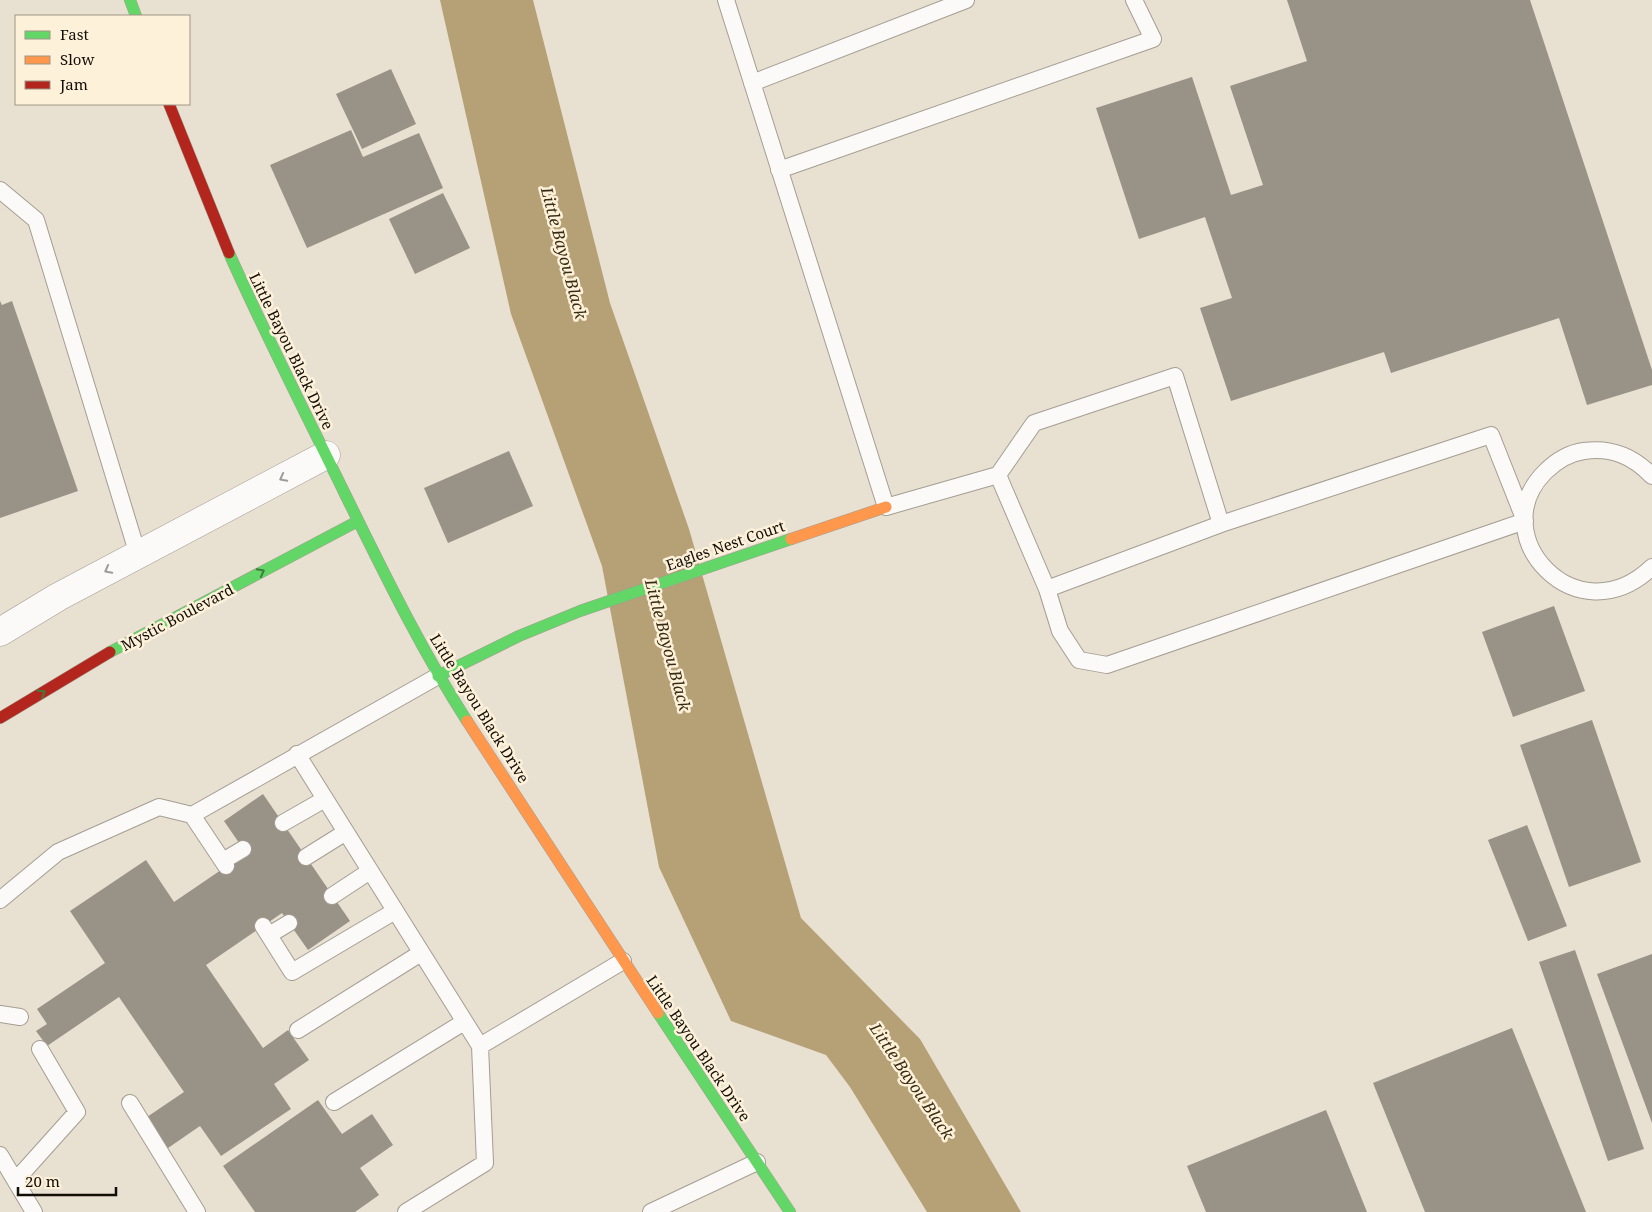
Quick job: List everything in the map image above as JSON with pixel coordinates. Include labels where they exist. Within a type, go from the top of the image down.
[{"type":"main road","points":[[130,0],[136,15]]},
{"type":"main road","name":"Little Bayou Black Drive","points":[[169,105],[221,234],[258,318],[358,521],[438,676],[623,961],[790,1212]]},
{"type":"main road","name":"Eagles Nest Court","points":[[438,676],[519,636],[580,611],[730,558],[886,507]]},
{"type":"main road","name":"Mystic Boulevard","points":[[0,718],[92,662],[358,521]]},
{"type":"street","points":[[0,632],[58,597],[326,455]]},
{"type":"lane","points":[[726,0],[886,507],[998,475],[1034,423],[1175,376],[1221,524]]},
{"type":"lane","points":[[752,82],[966,0]]},
{"type":"lane","points":[[779,170],[1153,39],[1134,0]]},
{"type":"lane","points":[[0,190],[36,220],[138,555]]},
{"type":"lane","points":[[1047,590],[1221,524],[1491,434],[1525,521],[1529,545],[1542,566],[1561,583],[1584,592],[1609,591],[1632,583],[1652,567]]},
{"type":"lane","points":[[1525,521],[1528,498],[1539,478],[1554,462],[1575,452],[1597,449],[1619,453],[1640,463],[1652,476]]},
{"type":"lane","points":[[998,475],[1047,590],[1060,631],[1079,660],[1107,665],[1525,521]]},
{"type":"lane","points":[[192,815],[438,676]]},
{"type":"lane","points":[[297,754],[480,1046],[485,1163],[406,1212]]},
{"type":"lane","points":[[283,824],[325,799]]},
{"type":"lane","points":[[0,900],[58,852],[159,807],[192,815],[225,864],[243,848]]},
{"type":"lane","points":[[306,857],[346,832]]},
{"type":"lane","points":[[332,896],[370,871]]},
{"type":"lane","points":[[289,922],[266,931],[292,972],[395,911]]},
{"type":"lane","points":[[298,1030],[421,953]]},
{"type":"lane","points":[[480,1046],[623,961]]},
{"type":"lane","points":[[0,1014],[20,1017]]},
{"type":"lane","points":[[334,1102],[464,1022]]},
{"type":"lane","points":[[16,1180],[77,1112],[40,1049]]},
{"type":"lane","points":[[130,1103],[197,1212]]},
{"type":"lane","points":[[0,1155],[34,1212]]},
{"type":"lane","points":[[651,1212],[757,1162]]},
{"type":"water","name":"Little Bayou Black","points":[[440,0],[533,0],[610,303],[689,529],[801,918],[920,1039],[1021,1212],[927,1212],[850,1087],[826,1055],[731,1021],[659,867],[602,566],[511,314]]},
{"type":"building","points":[[1287,0],[1530,0],[1652,370],[1652,385],[1587,405],[1559,318],[1391,373],[1384,352],[1231,401],[1200,308],[1232,298],[1205,217],[1139,239],[1096,108],[1192,77],[1231,195],[1263,185],[1230,86],[1307,61]]},
{"type":"building","points":[[391,69],[416,124],[362,149],[336,94]]},
{"type":"building","points":[[351,130],[363,157],[419,133],[443,188],[307,248],[270,165]]},
{"type":"building","points":[[443,193],[470,248],[415,274],[389,219]]},
{"type":"building","points":[[0,301],[2,305],[12,301],[78,491],[0,518]]},
{"type":"building","points":[[509,451],[533,506],[448,543],[424,488]]},
{"type":"building","points":[[1554,606],[1585,691],[1513,717],[1482,632]]},
{"type":"building","points":[[1592,720],[1641,862],[1569,887],[1520,745]]},
{"type":"building","points":[[263,794],[350,921],[308,950],[282,913],[206,965],[263,1048],[288,1030],[309,1060],[274,1084],[291,1109],[221,1156],[200,1126],[168,1148],[147,1117],[184,1092],[119,997],[47,1046],[36,1031],[47,1024],[37,1009],[105,963],[70,911],[146,860],[174,902],[246,853],[224,821]]},
{"type":"building","points":[[1527,825],[1567,926],[1528,941],[1488,840]]},
{"type":"building","points":[[1575,950],[1644,1149],[1608,1161],[1539,962]]},
{"type":"building","points":[[1652,954],[1652,1123],[1597,974]]},
{"type":"building","points":[[1512,1028],[1586,1212],[1425,1212],[1373,1083]]},
{"type":"building","points":[[318,1100],[342,1134],[372,1114],[393,1145],[360,1168],[379,1195],[355,1212],[255,1212],[223,1166]]},
{"type":"building","points":[[1326,1110],[1367,1212],[1206,1212],[1187,1166]]},
{"type":"traffic: fast","points":[[130,0],[136,15]]},
{"type":"traffic: fast","points":[[229,253],[387,579],[417,637],[467,721]]},
{"type":"traffic: fast","points":[[110,652],[358,521]]},
{"type":"traffic: fast","points":[[438,676],[519,636],[580,611],[791,539]]},
{"type":"traffic: fast","points":[[658,1013],[790,1212]]},
{"type":"traffic: slow","points":[[791,539],[886,507]]},
{"type":"traffic: slow","points":[[467,721],[658,1013]]},
{"type":"traffic: jam","points":[[169,105],[229,253]]},
{"type":"traffic: jam","points":[[0,718],[110,652]]}]
